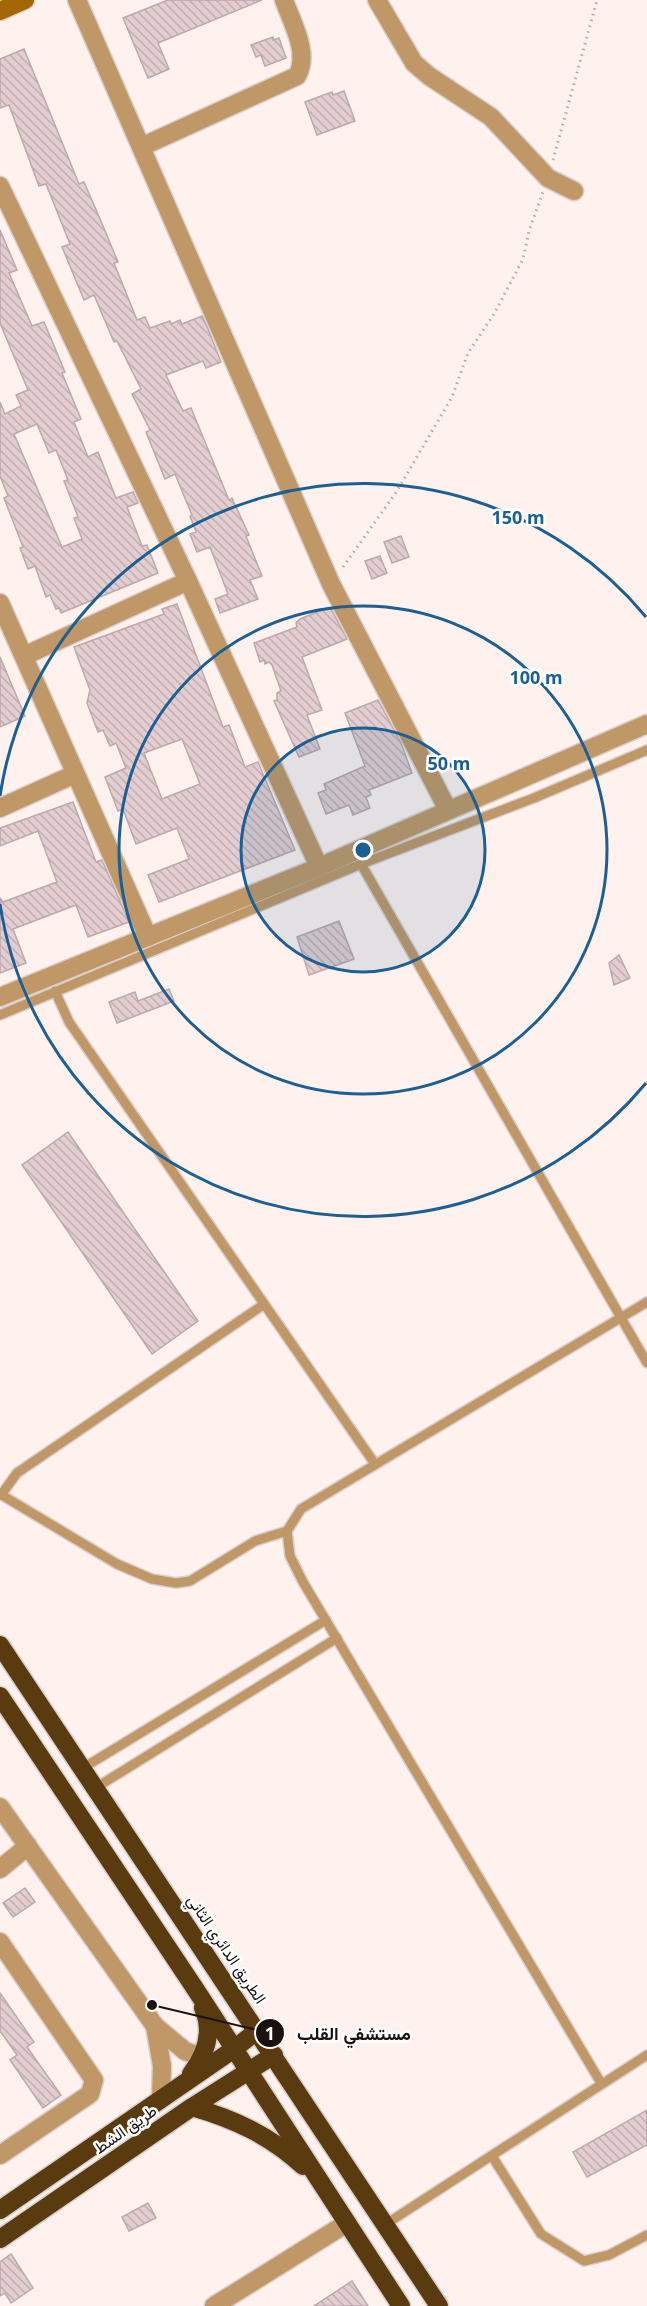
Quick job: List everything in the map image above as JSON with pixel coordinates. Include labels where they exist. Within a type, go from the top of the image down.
[{"type":"highway","name":"الطريق الدائري الثاني","points":[[0,1644],[97,1787],[439,2306]]},
{"type":"highway","points":[[0,1696],[196,1989],[401,2306]]},
{"type":"highway","points":[[186,2082],[206,2049],[208,2031],[206,2013],[196,1989]]},
{"type":"highway","name":"طريق الشط","points":[[0,2210],[234,2049],[258,2030]]},
{"type":"highway","name":"طريق الشط","points":[[0,2239],[192,2107],[274,2055]]},
{"type":"highway","points":[[192,2107],[222,2115],[277,2144],[323,2186]]},
{"type":"street","points":[[0,11],[25,0]]},
{"type":"street","points":[[77,0],[331,584],[448,810]]},
{"type":"street","points":[[141,147],[297,76],[303,65],[302,51],[284,0]]},
{"type":"street","points":[[377,0],[414,63],[429,76],[491,117],[548,178],[574,191]]},
{"type":"street","points":[[0,186],[6,217],[188,581],[319,867]]},
{"type":"street","points":[[24,656],[188,581]]},
{"type":"street","points":[[0,603],[148,937]]},
{"type":"street","points":[[0,997],[319,867],[647,724]]},
{"type":"street","points":[[0,808],[75,774]]},
{"type":"street","points":[[0,1807],[155,2026],[185,2051],[202,2057]]},
{"type":"street","points":[[0,1869],[28,1845]]},
{"type":"street","points":[[0,1942],[94,2080],[90,2094],[0,2155]]},
{"type":"street","points":[[155,2026],[162,2066],[161,2098]]},
{"type":"street","points":[[214,2306],[346,2223]]},
{"type":"lane","points":[[0,1015],[361,864],[534,798],[647,750]]},
{"type":"lane","points":[[361,864],[647,1363]]},
{"type":"lane","points":[[56,991],[69,1022],[375,1464]]},
{"type":"lane","points":[[601,2083],[326,1620],[290,1556],[287,1531],[301,1509],[647,1302]]},
{"type":"lane","points":[[263,1305],[17,1473],[0,1494],[117,1564],[152,1580],[176,1583],[190,1581],[255,1541],[287,1531]]},
{"type":"lane","points":[[83,1768],[326,1620]]},
{"type":"lane","points":[[97,1787],[337,1638]]},
{"type":"lane","points":[[386,2224],[647,2055]]},
{"type":"lane","points":[[492,2156],[541,2234],[584,2261],[609,2255],[647,2235]]},
{"type":"path","points":[[331,584],[397,491],[452,397],[468,353],[494,314],[523,259],[529,231],[548,178],[597,0]]},
{"type":"building","points":[[168,0],[262,0],[158,43],[169,69],[148,78],[123,18]]},
{"type":"building","points":[[273,37],[273,40],[279,38],[286,58],[265,66],[261,55],[256,57],[251,45]]},
{"type":"building","points":[[24,49],[79,184],[84,182],[103,226],[118,262],[114,263],[137,320],[145,317],[150,328],[170,321],[171,324],[180,320],[182,324],[202,316],[208,329],[221,362],[206,368],[203,361],[166,375],[183,411],[191,408],[229,500],[232,498],[249,535],[246,536],[262,576],[250,580],[258,599],[220,613],[215,599],[228,594],[210,547],[197,552],[190,534],[196,532],[190,516],[192,515],[175,474],[165,479],[146,432],[150,430],[132,394],[141,389],[117,341],[114,342],[94,295],[84,300],[62,247],[70,244],[46,184],[39,186],[9,105],[0,108],[0,59]]},
{"type":"building","points":[[344,91],[355,121],[317,135],[305,102],[332,92],[333,95]]},
{"type":"building","points":[[0,230],[17,270],[9,273],[32,326],[44,322],[65,372],[62,373],[81,419],[74,422],[88,457],[98,452],[116,498],[133,492],[138,503],[127,507],[142,546],[147,545],[158,573],[61,613],[59,608],[56,609],[50,595],[46,597],[35,566],[28,569],[20,548],[23,547],[4,498],[8,496],[0,476],[0,402],[5,414],[21,406],[16,395],[28,390],[0,323]],"holes":[[[37,424],[49,453],[56,450],[68,480],[64,481],[78,517],[74,518],[82,539],[62,547],[14,434]]]},
{"type":"building","points":[[401,536],[409,557],[392,563],[384,542]]},
{"type":"building","points":[[380,556],[387,573],[372,579],[365,561]]},
{"type":"building","points":[[177,604],[223,727],[229,725],[245,767],[258,762],[295,850],[159,902],[148,875],[189,859],[177,828],[136,844],[123,809],[118,811],[105,777],[126,768],[116,743],[110,746],[103,730],[98,732],[87,703],[90,690],[74,647],[164,614],[162,609]],"holes":[[[182,739],[200,784],[162,799],[144,753]]]},
{"type":"building","points":[[327,608],[331,609],[347,639],[302,657],[322,710],[307,715],[320,749],[299,757],[274,701],[277,700],[277,693],[281,691],[272,665],[269,662],[265,664],[264,660],[260,662],[254,643],[297,627],[296,623],[300,619]]},
{"type":"building","points":[[0,657],[25,716],[0,727]]},
{"type":"building","points":[[378,700],[401,743],[412,773],[369,790],[371,795],[366,797],[370,808],[353,815],[349,805],[326,814],[318,793],[326,790],[324,784],[365,766],[345,713]]},
{"type":"building","points":[[73,802],[96,862],[102,860],[129,922],[88,937],[76,905],[13,929],[26,963],[0,973],[0,898],[3,902],[57,882],[38,831],[0,846],[0,828]]},
{"type":"building","points":[[339,921],[354,959],[309,975],[297,937]]},
{"type":"building","points":[[619,955],[630,978],[614,985],[609,963]]},
{"type":"building","points":[[169,989],[174,1001],[117,1023],[109,1002],[135,992],[138,1001]]},
{"type":"building","points":[[68,1132],[198,1321],[152,1354],[22,1165]]},
{"type":"building","points":[[25,1888],[35,1902],[13,1917],[3,1903]]},
{"type":"building","points":[[0,1993],[34,2042],[27,2047],[61,2095],[43,2108],[10,2060],[17,2055],[0,2031]]},
{"type":"building","points":[[647,2110],[647,2145],[587,2177],[573,2152]]},
{"type":"building","points":[[148,2203],[156,2218],[129,2231],[122,2217]]},
{"type":"building","points":[[11,2254],[33,2288],[11,2303],[5,2293],[0,2296],[0,2262]]},
{"type":"building","points":[[352,2281],[368,2306],[314,2306]]},
{"type":"place","name":"مستشفي القلب","points":[[152,2005]]}]
